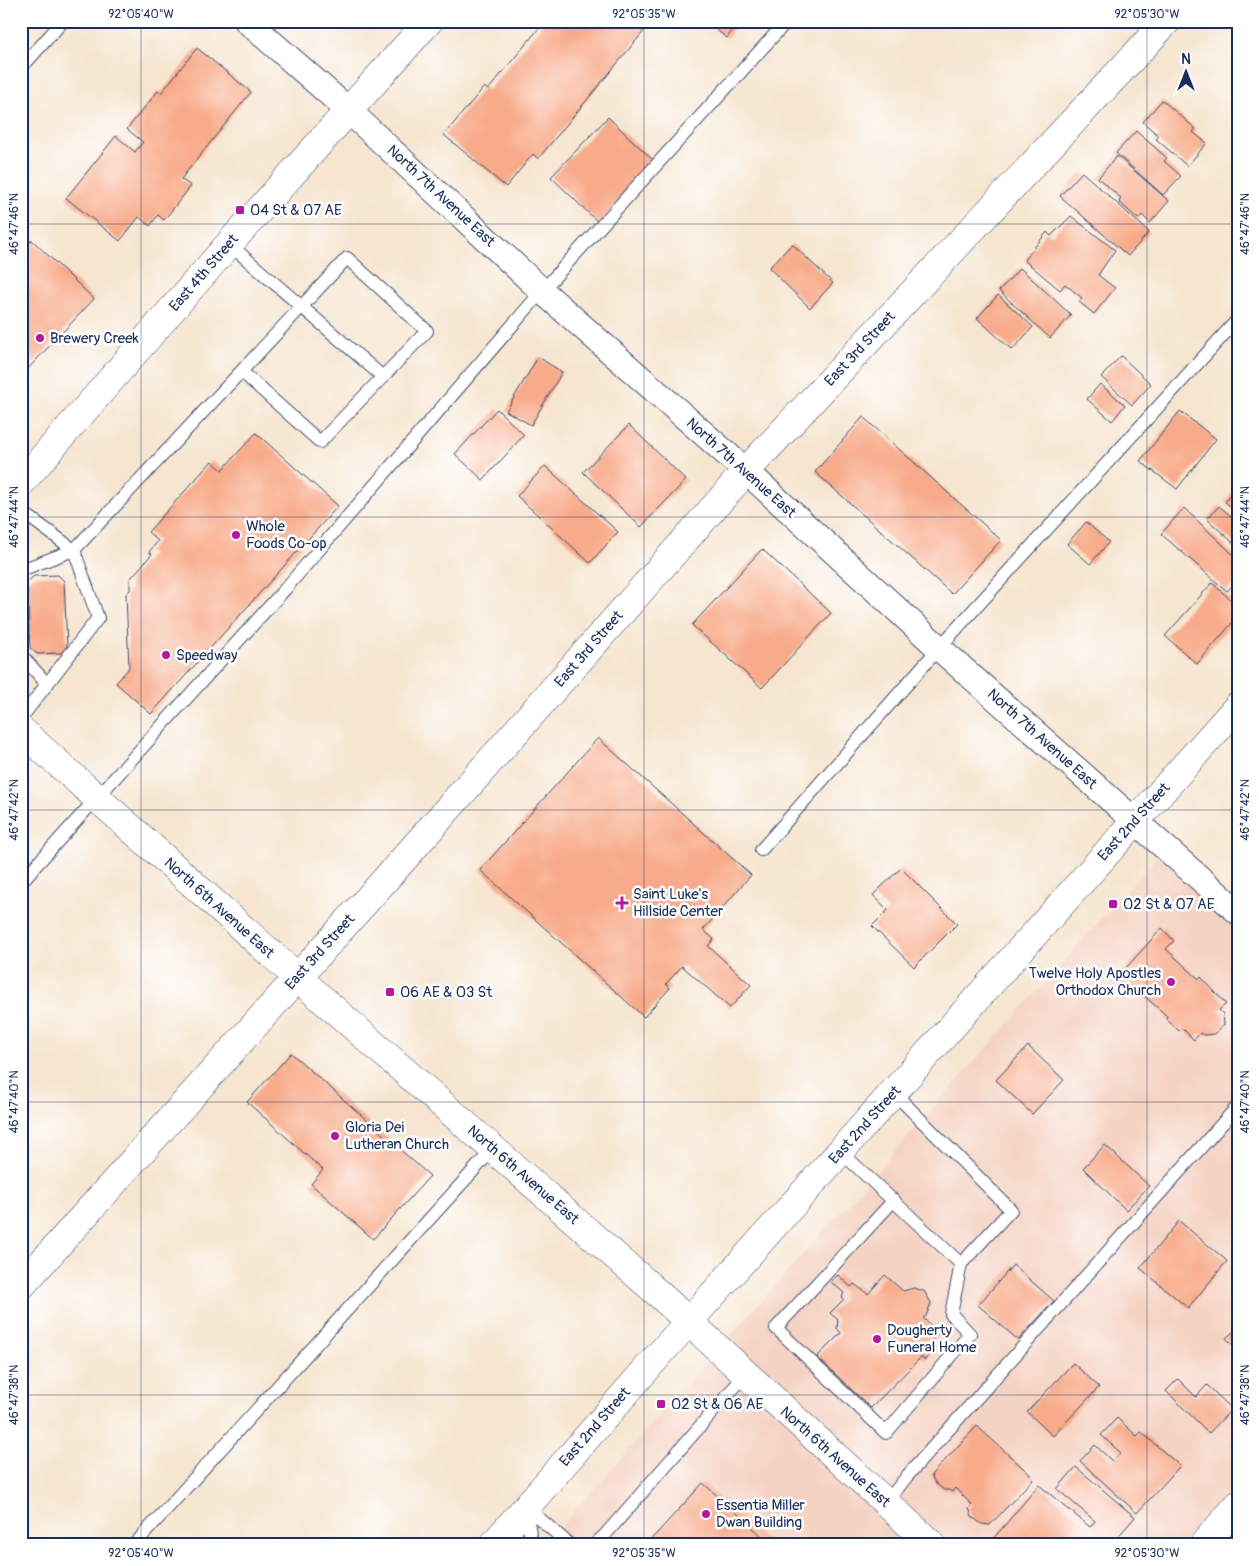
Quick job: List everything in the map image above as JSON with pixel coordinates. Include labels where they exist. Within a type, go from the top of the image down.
[{"type":"street","name":"North 7th Avenue East","points":[[246,21],[348,110],[542,291],[746,471],[939,648],[1238,912]]},
{"type":"street","name":"East 4th Street","points":[[21,483],[229,244],[428,21]]},
{"type":"street","name":"East 3rd Street","points":[[21,1286],[408,855],[746,471],[1167,21]]},
{"type":"street","name":"East 2nd Street","points":[[493,1545],[688,1322],[1238,706]]},
{"type":"street","name":"North 6th Avenue East","points":[[21,730],[297,977],[688,1322],[932,1545]]},
{"type":"street","points":[[1203,1545],[1238,1505]]},
{"type":"lane","points":[[21,68],[63,21]]},
{"type":"lane","points":[[21,882],[296,577],[542,291],[787,21]]},
{"type":"lane","points":[[229,244],[383,377]]},
{"type":"lane","points":[[21,570],[74,550],[347,258],[427,332],[320,442],[242,372]]},
{"type":"lane","points":[[761,850],[939,648],[1238,319]]},
{"type":"lane","points":[[21,510],[74,550],[98,618],[21,718]]},
{"type":"lane","points":[[21,655],[47,684]]},
{"type":"lane","points":[[894,1093],[1011,1210],[961,1264],[951,1314],[970,1334],[886,1433],[776,1328],[894,1200]]},
{"type":"lane","points":[[886,1503],[908,1475],[1238,1106]]},
{"type":"lane","points":[[134,1545],[493,1149]]},
{"type":"lane","points":[[840,1152],[961,1264]]},
{"type":"lane","points":[[594,1545],[745,1375]]},
{"type":"lane","points":[[526,1508],[532,1545]]},
{"type":"lane","points":[[526,1508],[570,1545]]},
{"type":"shaded area","points":[[1165,848],[1238,912],[1238,1545],[544,1545]]},
{"type":"building","points":[[545,21],[645,21],[649,25],[538,159],[533,154],[506,187],[444,135],[484,87],[488,90]]},
{"type":"building","points":[[705,21],[739,21],[727,38]]},
{"type":"building","points":[[197,48],[251,92],[181,179],[191,186],[164,220],[158,215],[150,226],[139,217],[120,241],[66,198],[116,136],[135,152],[143,142],[127,129],[158,91],[161,93]]},
{"type":"building","points":[[1162,100],[1196,129],[1193,132],[1207,143],[1187,166],[1156,139],[1159,136],[1143,122]]},
{"type":"building","points":[[608,117],[656,163],[599,223],[551,177]]},
{"type":"building","points":[[1136,131],[1167,158],[1164,161],[1181,176],[1163,195],[1116,153]]},
{"type":"building","points":[[1117,156],[1169,201],[1150,223],[1142,215],[1138,219],[1119,202],[1121,198],[1098,178]]},
{"type":"building","points":[[1082,172],[1149,232],[1128,256],[1060,196]]},
{"type":"building","points":[[1071,216],[1115,250],[1098,275],[1115,288],[1094,314],[1079,302],[1082,298],[1065,284],[1060,290],[1024,260],[1047,232],[1051,236]]},
{"type":"building","name":"Brewery Creek","points":[[32,240],[94,299],[21,376],[21,251]]},
{"type":"building","points":[[792,244],[833,283],[810,308],[769,268]]},
{"type":"building","points":[[1020,268],[1071,315],[1050,338],[999,291]]},
{"type":"building","points":[[998,295],[1033,327],[1012,350],[977,318]]},
{"type":"building","points":[[1121,356],[1151,384],[1132,405],[1101,377]]},
{"type":"building","points":[[538,357],[562,372],[531,425],[506,411]]},
{"type":"building","points":[[1100,384],[1125,405],[1112,421],[1087,399]]},
{"type":"building","points":[[497,409],[524,435],[483,480],[455,454]]},
{"type":"building","points":[[1180,411],[1216,439],[1177,489],[1140,461]]},
{"type":"building","points":[[863,417],[1001,540],[952,594],[815,472]]},
{"type":"building","points":[[629,425],[686,480],[641,527],[583,472]]},
{"type":"building","points":[[256,433],[338,506],[151,714],[116,683],[129,668],[126,594],[130,590],[130,579],[152,554],[149,552],[158,541],[148,532],[212,461],[222,470]]},
{"type":"building","points":[[545,466],[618,532],[590,563],[517,496]]},
{"type":"building","points":[[1234,490],[1238,493],[1238,512],[1225,502]]},
{"type":"building","points":[[1219,506],[1237,521],[1238,519],[1238,547],[1207,519]]},
{"type":"building","points":[[1184,508],[1238,559],[1238,581],[1227,591],[1161,534]]},
{"type":"building","points":[[1086,522],[1109,542],[1090,564],[1067,544]]},
{"type":"building","points":[[762,549],[831,613],[762,688],[692,625]]},
{"type":"building","points":[[58,575],[64,581],[67,646],[61,653],[37,654],[30,648],[27,582],[34,576]]},
{"type":"building","points":[[1212,583],[1238,606],[1238,616],[1197,664],[1165,636]]},
{"type":"building","name":"Saint Luke's Hillside Center","points":[[598,738],[751,875],[703,930],[714,939],[708,946],[751,985],[730,1008],[682,966],[666,984],[670,988],[644,1017],[480,870]]},
{"type":"building","points":[[901,868],[957,924],[914,967],[872,926],[888,910],[873,895]]},
{"type":"building","points":[[1162,928],[1174,941],[1166,949],[1199,979],[1201,977],[1226,1004],[1219,1010],[1223,1014],[1224,1025],[1214,1034],[1203,1035],[1200,1033],[1194,1040],[1182,1028],[1179,1031],[1166,1019],[1167,1016],[1134,987],[1131,991],[1116,979]]},
{"type":"building","points":[[1028,1046],[1064,1080],[1032,1114],[996,1080]]},
{"type":"building","name":"Gloria Dei Lutheran Church","points":[[291,1053],[430,1176],[373,1239],[311,1184],[323,1170],[247,1102]]},
{"type":"building","points":[[1105,1145],[1149,1186],[1126,1210],[1083,1168]]},
{"type":"building","points":[[1179,1221],[1227,1261],[1188,1308],[1140,1268]]},
{"type":"building","points":[[1013,1265],[1054,1301],[1018,1340],[978,1305]]},
{"type":"building","points":[[838,1275],[851,1287],[854,1284],[868,1294],[885,1275],[903,1291],[914,1288],[924,1291],[931,1303],[926,1316],[923,1318],[939,1333],[930,1342],[936,1348],[925,1360],[921,1357],[871,1408],[817,1357],[841,1333],[837,1328],[838,1320],[830,1313],[844,1299],[842,1297],[844,1293],[831,1282]]},
{"type":"building","points":[[1238,1328],[1238,1350],[1226,1338]]},
{"type":"building","points":[[1073,1363],[1099,1387],[1053,1436],[1027,1412]]},
{"type":"building","points":[[1178,1379],[1196,1397],[1207,1385],[1232,1409],[1209,1433],[1166,1391]]},
{"type":"building","points":[[1117,1418],[1137,1436],[1141,1432],[1180,1466],[1137,1513],[1080,1461],[1095,1445],[1112,1461],[1121,1453],[1101,1435]]},
{"type":"building","points":[[977,1426],[1034,1478],[990,1525],[982,1524],[972,1517],[969,1508],[972,1505],[955,1488],[952,1492],[944,1490],[935,1483],[931,1475]]},
{"type":"building","points":[[1076,1467],[1135,1517],[1111,1545],[998,1545],[992,1540],[1039,1485],[1090,1527],[1095,1521],[1057,1489]]},
{"type":"building","name":"Essentia Miller Dwan Building","points":[[703,1483],[772,1545],[646,1545]]},
{"type":"place","name":"04 St & 07 AE","points":[[240,210]]},
{"type":"place","name":"Brewery Creek","points":[[40,338]]},
{"type":"place","name":"Whole Foods Co-op","points":[[236,535]]},
{"type":"place","name":"Speedway","points":[[166,655]]},
{"type":"place","name":"Saint Luke's Hillside Center","points":[[622,903]]},
{"type":"place","name":"02 St & 07 AE","points":[[1113,904]]},
{"type":"place","name":"Twelve Holy Apostles Orthodox Church","points":[[1171,982]]},
{"type":"place","name":"06 AE & 03 St","points":[[390,992]]},
{"type":"place","name":"Gloria Dei Lutheran Church","points":[[335,1136]]},
{"type":"place","name":"Dougherty Funeral Home","points":[[877,1339]]},
{"type":"place","name":"02 St & 06 AE","points":[[661,1404]]},
{"type":"place","name":"Essentia Miller Dwan Building","points":[[706,1514]]}]
